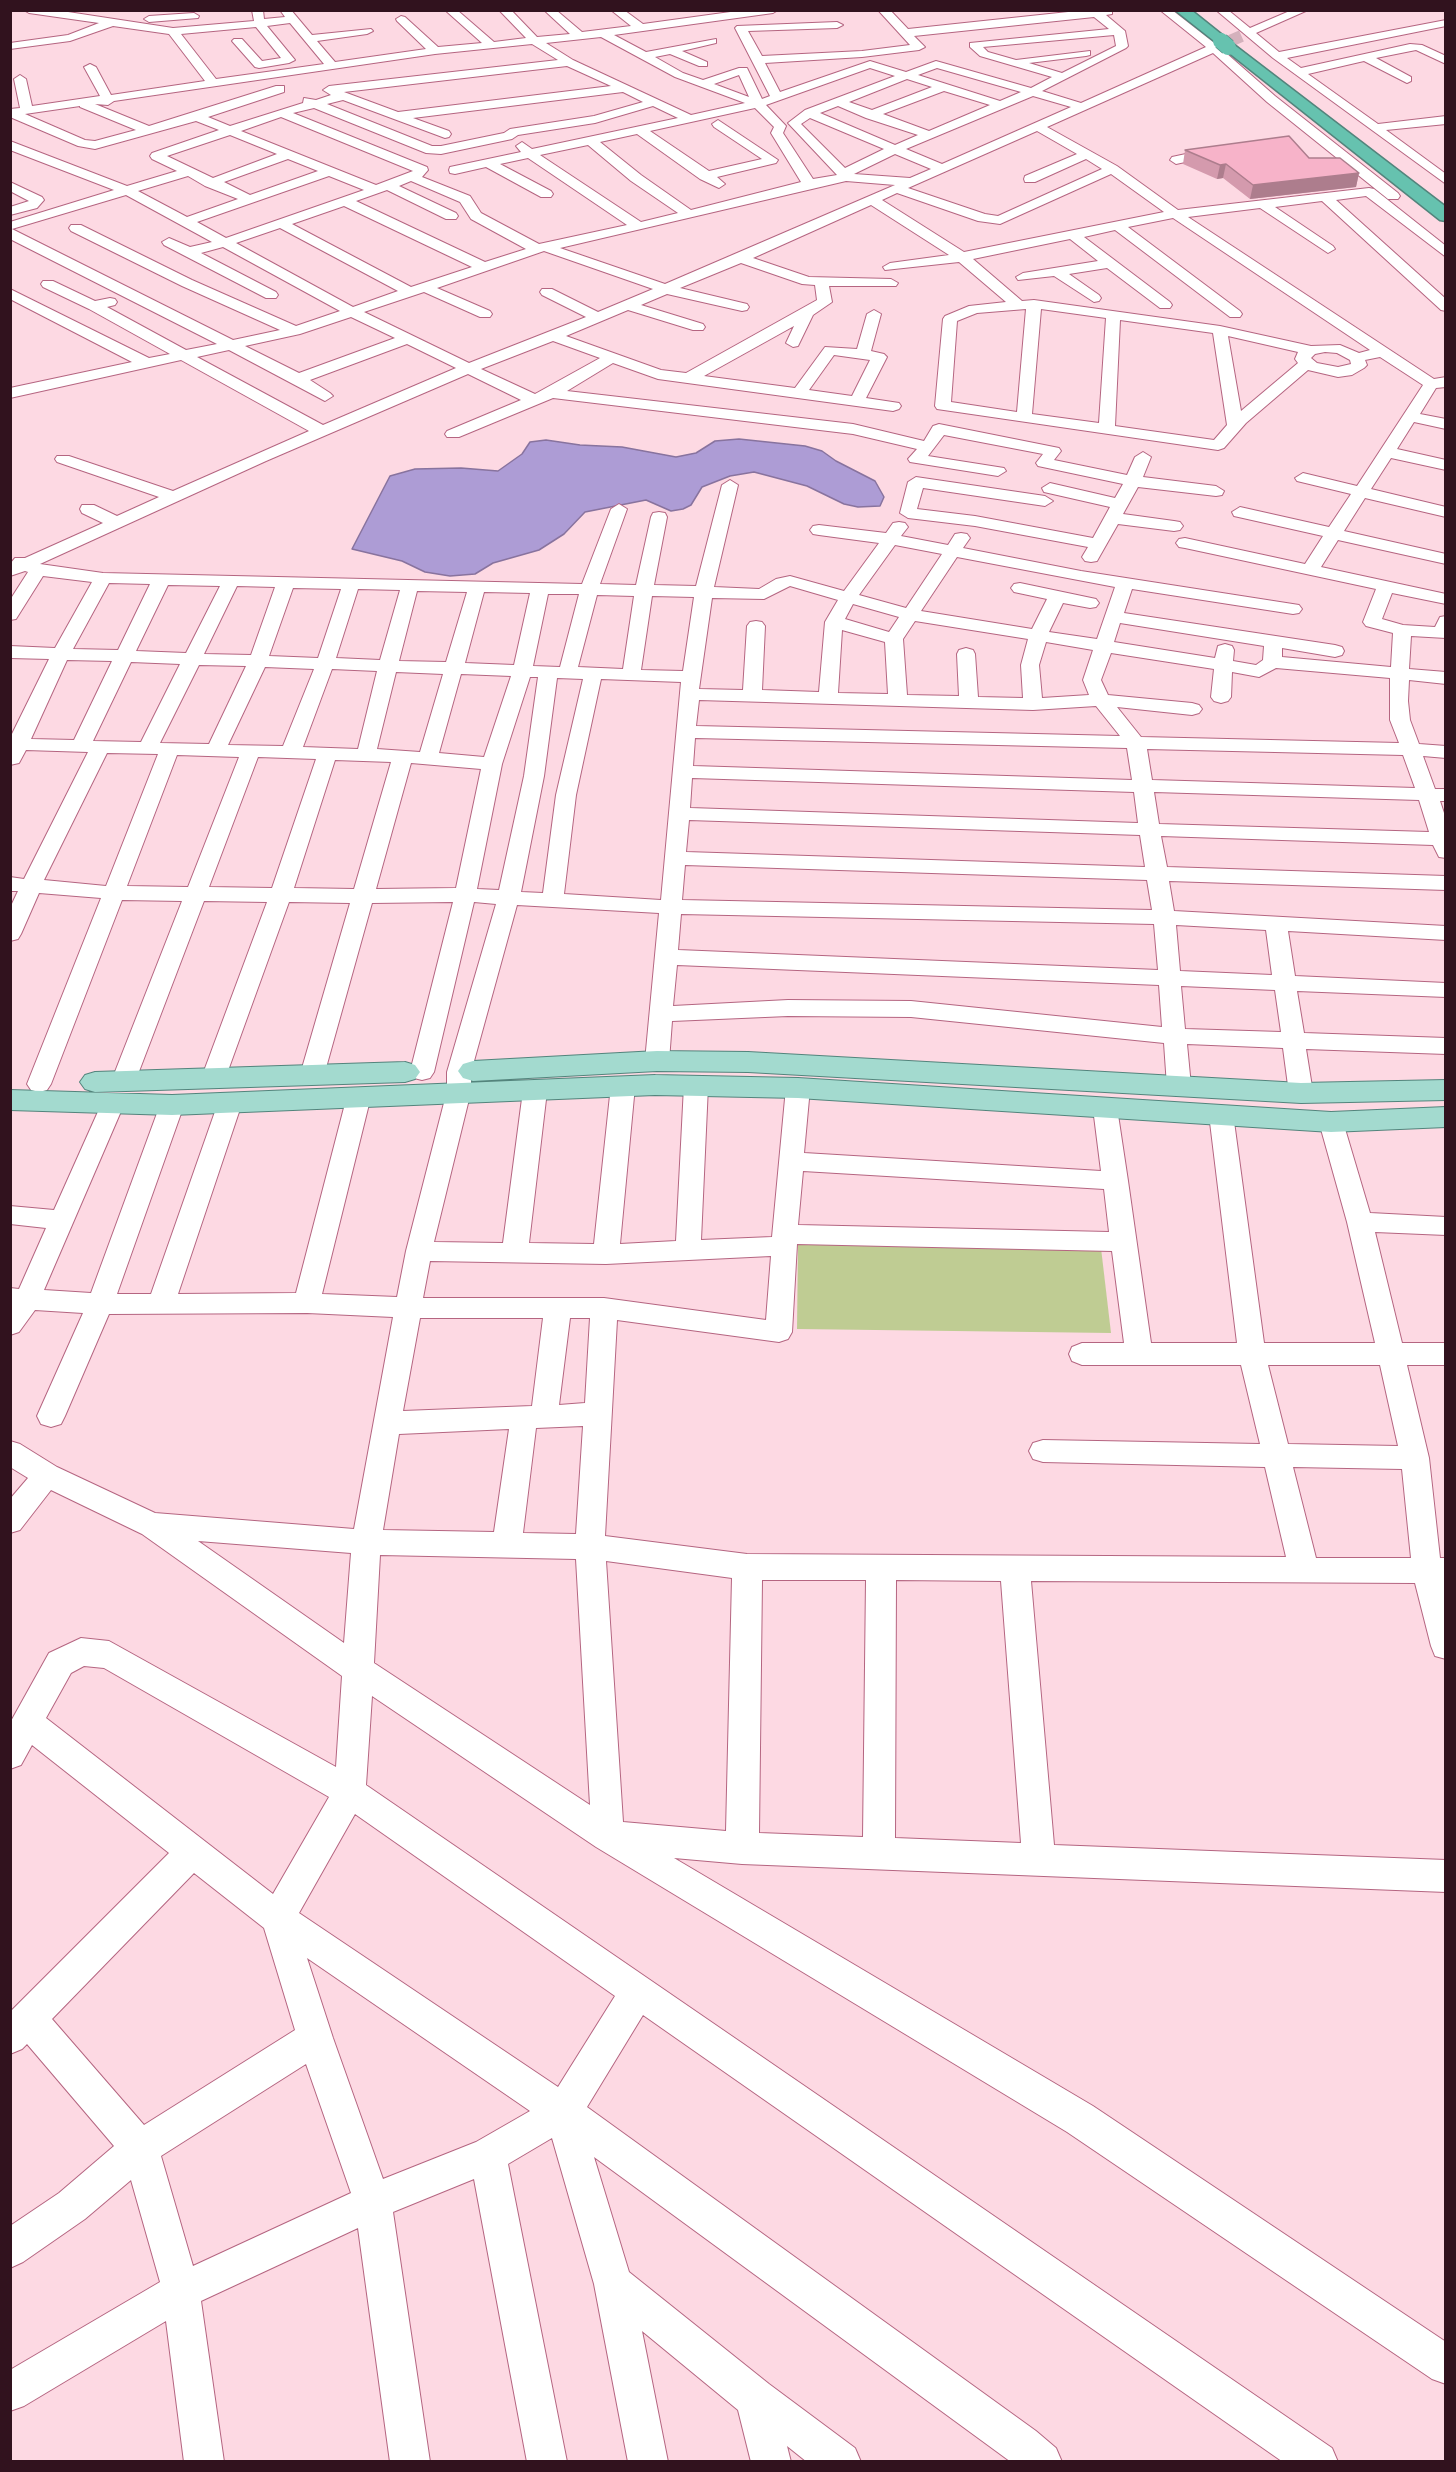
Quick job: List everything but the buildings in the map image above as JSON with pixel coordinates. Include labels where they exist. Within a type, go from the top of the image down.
[{"type":"highway","points":[[1182,10],[1231,40],[1446,196]]},
{"type":"highway","points":[[1204,10],[1231,40],[1446,216]]},
{"type":"main road","points":[[10,1084],[39,1084],[118,1092],[172,1105],[230,1103],[359,1096],[459,1081],[657,1061],[853,1066],[1301,1093],[1446,1090]]},
{"type":"main road","points":[[10,1100],[118,1092],[213,1079],[422,1072],[459,1081],[535,1090],[623,1086],[798,1088],[1331,1122],[1446,1117]]},
{"type":"street","points":[[176,10],[194,16],[204,30]]},
{"type":"street","points":[[249,40],[260,24],[257,10]]},
{"type":"street","points":[[450,10],[490,44]]},
{"type":"street","points":[[504,10],[535,41],[569,62],[692,120]]},
{"type":"street","points":[[549,10],[580,36]]},
{"type":"street","points":[[616,10],[641,28]]},
{"type":"street","points":[[692,10],[710,20]]},
{"type":"street","points":[[11,113],[108,101],[249,77],[435,51],[580,36],[710,20],[732,13],[773,10]]},
{"type":"street","points":[[792,10],[804,26]]},
{"type":"street","points":[[747,38],[845,34],[825,10]]},
{"type":"street","points":[[906,33],[1122,10]]},
{"type":"street","points":[[1165,10],[1231,40],[1277,56],[1446,180]]},
{"type":"street","points":[[1221,10],[1231,40],[1323,140],[1446,241]]},
{"type":"street","points":[[21,565],[469,368],[553,336],[741,258],[1303,10]]},
{"type":"street","points":[[34,11],[105,18],[173,31],[260,24],[289,15],[332,66]]},
{"type":"street","points":[[885,11],[936,64],[1083,107]]},
{"type":"street","points":[[10,393],[295,331],[482,266],[541,248],[845,176],[895,149],[1064,77],[1098,61],[1122,46],[1119,31],[1094,12]]},
{"type":"street","points":[[732,13],[777,97]]},
{"type":"street","points":[[41,23],[66,14]]},
{"type":"street","points":[[10,46],[70,38],[105,18],[194,16]]},
{"type":"street","points":[[401,19],[435,51]]},
{"type":"street","points":[[302,29],[356,22]]},
{"type":"street","points":[[1277,56],[1446,23]]},
{"type":"street","points":[[747,38],[804,26],[837,25]]},
{"type":"street","points":[[1431,26],[1446,34]]},
{"type":"street","points":[[129,36],[154,28]]},
{"type":"street","points":[[955,28],[984,54],[1064,77]]},
{"type":"street","points":[[173,31],[191,47],[200,72],[213,84]]},
{"type":"street","points":[[311,39],[367,31]]},
{"type":"street","points":[[974,45],[1119,31]]},
{"type":"street","points":[[603,33],[679,75],[758,104]]},
{"type":"street","points":[[1062,37],[1098,61]]},
{"type":"street","points":[[747,38],[852,43],[866,59],[906,76],[1001,105]]},
{"type":"street","points":[[200,72],[289,60],[249,40]]},
{"type":"street","points":[[249,40],[259,65]]},
{"type":"street","points":[[645,56],[712,40]]},
{"type":"street","points":[[688,46],[714,57]]},
{"type":"street","points":[[1300,72],[1415,46],[1446,61]]},
{"type":"street","points":[[758,60],[798,73],[918,47]]},
{"type":"street","points":[[670,50],[703,64]]},
{"type":"street","points":[[1388,51],[1409,62]]},
{"type":"street","points":[[1011,62],[1086,53]]},
{"type":"street","points":[[912,182],[845,176],[794,123],[809,113],[936,64],[984,54]]},
{"type":"street","points":[[1365,57],[1407,79]]},
{"type":"street","points":[[455,170],[758,104],[777,97],[798,73],[866,59]]},
{"type":"street","points":[[318,85],[569,62]]},
{"type":"street","points":[[90,67],[108,101]]},
{"type":"street","points":[[701,84],[743,70],[758,104],[780,126]]},
{"type":"street","points":[[286,72],[446,134]]},
{"type":"street","points":[[471,86],[588,72]]},
{"type":"street","points":[[249,77],[430,150],[441,150],[511,134],[595,119],[655,102]]},
{"type":"street","points":[[20,78],[27,111]]},
{"type":"street","points":[[127,83],[140,96]]},
{"type":"street","points":[[870,115],[943,87]]},
{"type":"street","points":[[397,116],[487,105],[557,101],[624,88]]},
{"type":"street","points":[[11,113],[88,146],[150,131],[280,89]]},
{"type":"street","points":[[638,226],[530,154],[504,123],[643,96]]},
{"type":"street","points":[[251,200],[186,172],[156,156],[312,103],[349,98],[378,98]]},
{"type":"street","points":[[912,99],[933,105]]},
{"type":"street","points":[[838,102],[929,135]]},
{"type":"street","points":[[83,104],[150,131]]},
{"type":"street","points":[[487,105],[498,117]]},
{"type":"street","points":[[954,110],[975,116]]},
{"type":"street","points":[[189,252],[224,243],[382,188],[422,170],[281,113]]},
{"type":"street","points":[[809,113],[942,170]]},
{"type":"street","points":[[197,117],[287,155],[382,188],[451,216]]},
{"type":"street","points":[[1376,128],[1446,120]]},
{"type":"street","points":[[226,146],[302,122]]},
{"type":"street","points":[[705,176],[772,160],[718,124]]},
{"type":"street","points":[[732,133],[780,126]]},
{"type":"street","points":[[780,126],[777,133],[809,184]]},
{"type":"street","points":[[1040,127],[1112,169],[1175,214],[1381,351],[1438,383],[1409,416],[1310,570]]},
{"type":"street","points":[[641,131],[705,176],[748,200]]},
{"type":"street","points":[[590,140],[636,178],[688,215]]},
{"type":"street","points":[[1302,142],[1323,140]]},
{"type":"street","points":[[10,145],[129,191],[188,220],[224,243],[352,312],[534,400]]},
{"type":"street","points":[[1176,160],[1227,150]]},
{"type":"street","points":[[210,183],[287,155]]},
{"type":"street","points":[[1030,179],[1086,155]]},
{"type":"street","points":[[488,164],[546,194]]},
{"type":"street","points":[[897,189],[983,218],[1000,219],[1112,169]]},
{"type":"street","points":[[188,220],[330,171]]},
{"type":"street","points":[[10,226],[186,172]]},
{"type":"street","points":[[410,176],[465,199],[476,216],[541,248],[664,289],[742,307]]},
{"type":"street","points":[[10,186],[37,200],[32,205],[11,210]]},
{"type":"street","points":[[890,267],[962,257],[1175,214],[1369,192],[1446,254]]},
{"type":"street","points":[[1326,197],[1446,307]]},
{"type":"street","points":[[872,200],[962,257],[1026,305]]},
{"type":"street","points":[[345,201],[482,266]]},
{"type":"street","points":[[1263,204],[1328,249]]},
{"type":"street","points":[[280,223],[417,290],[485,314]]},
{"type":"street","points":[[1118,226],[1235,314]]},
{"type":"street","points":[[76,228],[187,284],[295,331]]},
{"type":"street","points":[[10,233],[298,379],[325,396]]},
{"type":"street","points":[[1073,235],[1166,305]]},
{"type":"street","points":[[169,242],[271,295]]},
{"type":"street","points":[[187,284],[252,257]]},
{"type":"street","points":[[741,258],[807,282],[891,283]]},
{"type":"street","points":[[1023,277],[1110,263]]},
{"type":"street","points":[[1058,272],[1094,298]]},
{"type":"street","points":[[689,378],[825,302],[821,282]]},
{"type":"street","points":[[48,284],[188,356],[323,432]]},
{"type":"street","points":[[547,292],[597,317]]},
{"type":"street","points":[[10,293],[148,364]]},
{"type":"street","points":[[94,306],[130,295]]},
{"type":"street","points":[[626,305],[698,327]]},
{"type":"street","points":[[1357,358],[1359,365],[1352,370],[1324,371],[1309,357],[1220,330],[1026,305],[974,309],[950,319],[943,406],[1218,445],[1235,425],[1309,357],[1340,349],[1357,358],[1381,351]]},
{"type":"street","points":[[1024,417],[1026,305]]},
{"type":"street","points":[[793,343],[807,312]]},
{"type":"street","points":[[863,355],[874,314]]},
{"type":"street","points":[[1107,429],[1113,315]]},
{"type":"street","points":[[1220,330],[1235,425]]},
{"type":"street","points":[[553,336],[649,371],[893,406]]},
{"type":"street","points":[[298,379],[407,339]]},
{"type":"street","points":[[799,393],[830,350],[879,357],[857,401]]},
{"type":"street","points":[[453,434],[552,393],[612,357]]},
{"type":"street","points":[[615,402],[649,371]]},
{"type":"street","points":[[552,393],[853,429],[926,453],[998,471]]},
{"type":"street","points":[[1409,416],[1446,424]]},
{"type":"street","points":[[828,698],[834,622],[847,599],[892,539],[908,513],[926,453],[939,429],[1053,451],[1044,463],[1133,481],[1216,491]]},
{"type":"street","points":[[1386,452],[1446,465]]},
{"type":"street","points":[[1081,576],[1133,481],[1143,457]]},
{"type":"street","points":[[63,459],[174,497]]},
{"type":"street","points":[[1303,478],[1446,512]]},
{"type":"street","points":[[916,482],[984,492],[1047,494],[1174,526]]},
{"type":"street","points":[[657,1061],[690,686],[704,592],[730,485]]},
{"type":"street","points":[[898,700],[894,639],[951,549],[975,521],[984,492]]},
{"type":"street","points":[[410,2462],[373,2202],[315,2038],[278,1918],[350,1792],[356,1668],[366,1542],[419,1251],[459,1081],[509,896],[558,671],[619,508]]},
{"type":"street","points":[[88,509],[118,523]]},
{"type":"street","points":[[1240,512],[1446,559]]},
{"type":"street","points":[[908,513],[975,521],[1098,544]]},
{"type":"street","points":[[631,675],[644,591],[659,517]]},
{"type":"street","points":[[819,530],[892,539],[1081,576],[1293,609]]},
{"type":"street","points":[[1185,543],[1446,599]]},
{"type":"street","points":[[21,565],[103,578],[760,595],[787,581],[911,615],[1223,666],[1258,671],[1272,662],[1446,678]]},
{"type":"street","points":[[10,615],[21,565]]},
{"type":"street","points":[[103,578],[61,653],[13,750],[90,747],[170,748],[250,753],[403,756],[492,764]]},
{"type":"street","points":[[10,934],[21,885],[90,747],[124,656],[161,580]]},
{"type":"street","points":[[147,748],[231,581]]},
{"type":"street","points":[[216,750],[258,661],[286,582]]},
{"type":"street","points":[[1125,583],[1092,680],[1101,700],[1136,744],[1164,917],[1179,1086]]},
{"type":"street","points":[[290,754],[325,664],[351,584]]},
{"type":"street","points":[[366,756],[410,585]]},
{"type":"street","points":[[1386,586],[1372,622],[1402,630],[1445,629]]},
{"type":"street","points":[[428,758],[477,587]]},
{"type":"street","points":[[422,1072],[465,895],[492,764],[522,671],[540,588]]},
{"type":"street","points":[[1020,588],[1090,603]]},
{"type":"street","points":[[1033,704],[1030,665],[1038,636],[1058,595]]},
{"type":"street","points":[[1221,697],[1228,634],[1237,600]]},
{"type":"street","points":[[1113,617],[1335,651]]},
{"type":"street","points":[[834,622],[894,639]]},
{"type":"street","points":[[752,696],[756,626]]},
{"type":"street","points":[[679,814],[1150,831],[1444,845],[1437,796],[1409,749],[1400,720],[1398,701],[1402,630]]},
{"type":"street","points":[[1272,662],[1273,642]]},
{"type":"street","points":[[10,652],[631,675],[752,696],[1033,704],[1101,700],[1192,709]]},
{"type":"street","points":[[966,654],[969,702]]},
{"type":"street","points":[[553,899],[566,795],[593,674]]},
{"type":"street","points":[[686,732],[1409,749],[1446,752]]},
{"type":"street","points":[[39,1084],[170,748]]},
{"type":"street","points":[[10,1325],[19,1299],[62,1220],[118,1092],[250,753]]},
{"type":"street","points":[[213,1079],[281,894],[327,755]]},
{"type":"street","points":[[312,1075],[403,756]]},
{"type":"street","points":[[682,772],[1437,796]]},
{"type":"street","points":[[675,858],[1446,883]]},
{"type":"street","points":[[21,885],[115,892],[509,896],[671,906],[1164,917],[1446,933]]},
{"type":"street","points":[[1276,923],[1301,1093]]},
{"type":"street","points":[[666,957],[1446,990]]},
{"type":"street","points":[[662,1014],[788,1008],[912,1009],[1175,1036],[1446,1046]]},
{"type":"street","points":[[606,1254],[623,1086]]},
{"type":"street","points":[[688,1252],[696,1086]]},
{"type":"street","points":[[19,1299],[100,1304],[307,1303],[410,1308],[604,1308],[779,1332],[798,1088]]},
{"type":"street","points":[[514,1252],[535,1090]]},
{"type":"street","points":[[307,1303],[359,1096]]},
{"type":"street","points":[[161,1304],[230,1103]]},
{"type":"street","points":[[51,1416],[100,1304],[172,1105]]},
{"type":"street","points":[[1105,1108],[1139,1354]]},
{"type":"street","points":[[1221,1114],[1252,1354],[1304,1570]]},
{"type":"street","points":[[1331,1122],[1360,1222],[1415,1458],[1436,1571],[1446,1646]]},
{"type":"street","points":[[792,1161],[1116,1181]]},
{"type":"street","points":[[10,1215],[62,1220]]},
{"type":"street","points":[[1360,1222],[1446,1226]]},
{"type":"street","points":[[419,1251],[606,1254],[688,1252],[785,1240],[1125,1242]]},
{"type":"street","points":[[507,1545],[558,1308]]},
{"type":"street","points":[[604,1308],[590,1547],[608,1836]]},
{"type":"street","points":[[1082,1354],[1446,1354]]},
{"type":"street","points":[[387,1423],[599,1414]]},
{"type":"street","points":[[1043,1451],[1415,1458]]},
{"type":"street","points":[[10,1452],[47,1475],[152,1525],[356,1668],[608,1836],[1080,2119],[1446,2365]]},
{"type":"street","points":[[12,1517],[47,1475]]},
{"type":"street","points":[[152,1525],[366,1542],[590,1547],[747,1567],[1436,1571]]},
{"type":"street","points":[[742,1848],[747,1567]]},
{"type":"street","points":[[879,1852],[881,1567]]},
{"type":"street","points":[[1015,1569],[1039,1859]]},
{"type":"street","points":[[10,1755],[60,1663],[81,1652],[109,1655],[350,1792],[1305,2458]]},
{"type":"street","points":[[28,1723],[278,1918],[563,2112],[1029,2456]]},
{"type":"street","points":[[608,1836],[742,1848],[1446,1876]]},
{"type":"street","points":[[192,1852],[19,2027],[140,2148],[181,2291],[204,2462]]},
{"type":"street","points":[[10,2392],[181,2291],[373,2202],[488,2155],[563,2112],[638,1991]]},
{"type":"street","points":[[10,2248],[72,2206],[140,2148],[315,2038]]},
{"type":"street","points":[[563,2112],[613,2284],[648,2462]]},
{"type":"street","points":[[488,2155],[547,2462]]},
{"type":"street","points":[[613,2284],[755,2398],[841,2462]]},
{"type":"street","points":[[755,2398],[771,2462]]},
{"type":"green space","points":[[798,1244],[1101,1248],[1111,1333],[797,1329]]},
{"type":"shaded area","points":[[739,439],[805,446],[822,451],[836,461],[875,481],[884,497],[880,506],[858,507],[844,504],[807,486],[754,472],[730,476],[702,487],[691,505],[683,509],[671,511],[646,500],[585,512],[564,534],[539,550],[493,563],[475,574],[450,576],[425,572],[402,561],[352,549],[390,476],[415,469],[461,468],[498,471],[522,454],[530,442],[546,440],[580,445],[622,447],[676,457],[696,453],[715,441]]},
{"type":"tunnel","points":[[1214,48],[1248,33]]}]
